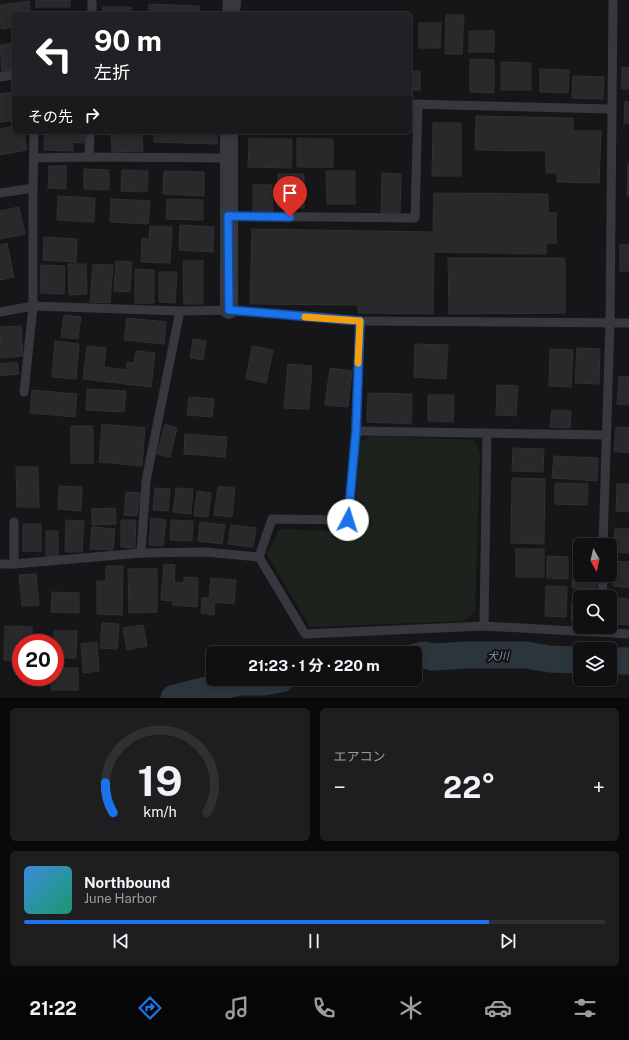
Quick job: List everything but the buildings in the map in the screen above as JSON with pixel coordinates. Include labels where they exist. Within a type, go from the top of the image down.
[{"type":"street","points":[[231,12],[232,0]]},
{"type":"street","points":[[229,134],[229,310]]},
{"type":"lane","points":[[92,0],[92,12]]},
{"type":"lane","points":[[604,538],[610,322],[613,0]]},
{"type":"lane","points":[[0,77],[12,75]]},
{"type":"lane","points":[[228,216],[415,218],[414,104],[611,109]]},
{"type":"lane","points":[[24,392],[33,306],[34,134]]},
{"type":"lane","points":[[89,157],[90,134]]},
{"type":"lane","points":[[34,158],[228,158]]},
{"type":"lane","points":[[0,193],[33,188]]},
{"type":"lane","points":[[0,312],[33,306],[180,311],[229,310],[360,321],[629,323]]},
{"type":"lane","points":[[141,554],[146,481],[180,311]]},
{"type":"lane","points":[[360,321],[356,431],[348,520],[272,519],[259,557],[305,634],[484,626],[573,629]]},
{"type":"lane","points":[[356,431],[606,436]]},
{"type":"lane","points":[[484,626],[487,433]]},
{"type":"lane","points":[[14,522],[14,564]]},
{"type":"lane","points":[[0,564],[141,554],[204,552],[259,557]]},
{"type":"lane","points":[[617,632],[629,634]]},
{"type":"shaded area","points":[[370,436],[473,440],[480,452],[475,611],[464,621],[310,627],[267,554],[280,529],[348,532],[354,528],[360,442]]},
{"type":"waterway","name":"犬川","points":[[422,655],[433,657],[468,655],[526,655],[549,659],[573,660]]},
{"type":"waterway","name":"犬川","points":[[617,661],[629,661]]},
{"type":"waterway","name":"犬川","points":[[174,698],[223,686]]},
{"type":"slow traffic","points":[[305,317],[360,321],[358,363]]},
{"type":"route","points":[[290,217],[228,216],[229,310],[360,321],[356,431],[348,520]]}]
